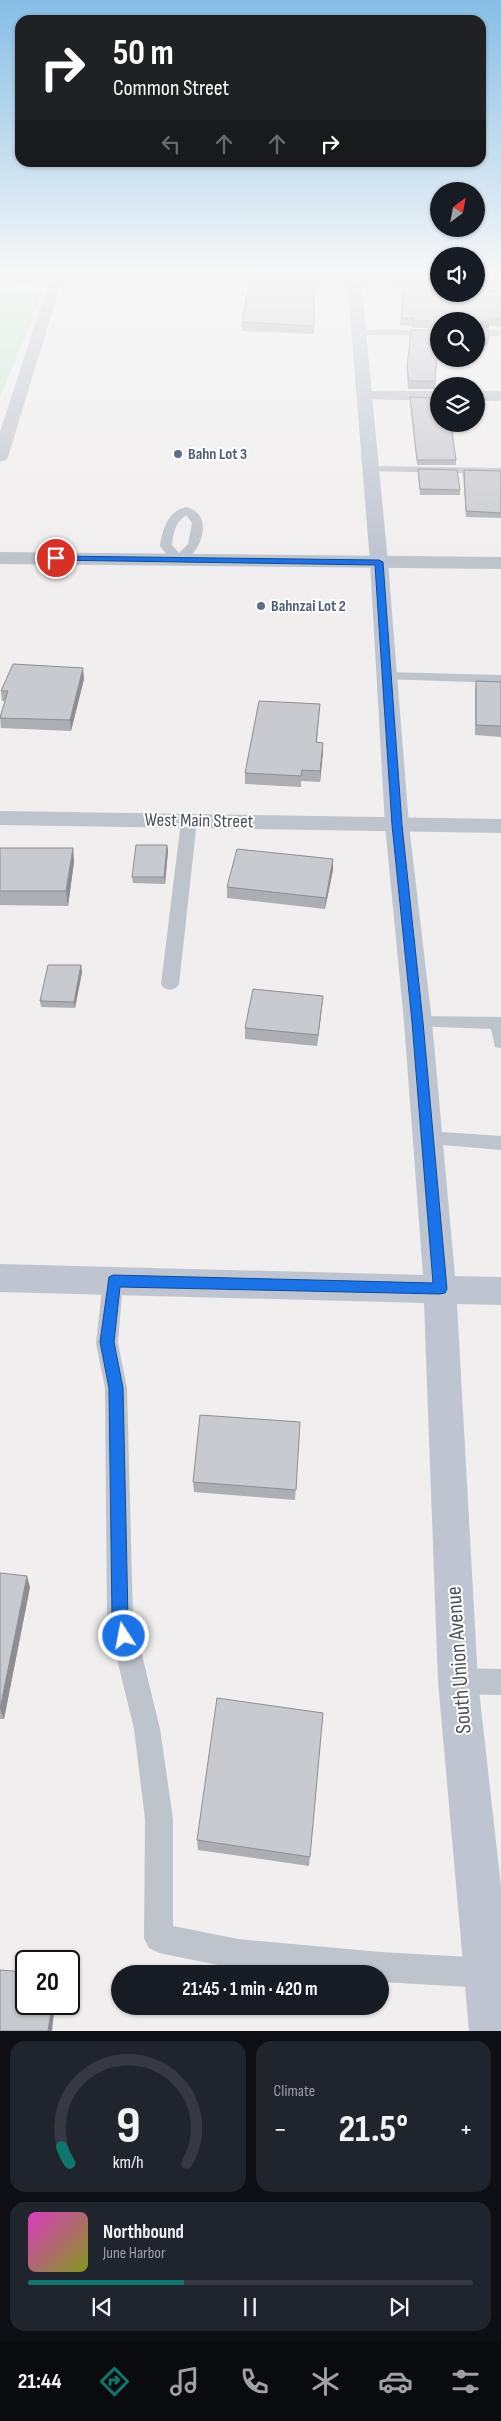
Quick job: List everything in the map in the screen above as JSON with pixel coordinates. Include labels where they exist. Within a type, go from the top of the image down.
[{"type":"street","points":[[0,458],[28,369]]},
{"type":"street","name":"South Union Avenue","points":[[363,369],[379,562],[397,825],[418,1022],[440,1289],[458,1681],[493,2031]]},
{"type":"street","points":[[366,396],[430,396]]},
{"type":"street","points":[[485,396],[501,396]]},
{"type":"street","points":[[0,558],[501,563]]},
{"type":"street","name":"West Main Street","points":[[0,818],[501,826]]},
{"type":"street","points":[[0,1278],[501,1291]]},
{"type":"lane","points":[[371,469],[501,471]]},
{"type":"lane","points":[[387,676],[501,679]]},
{"type":"lane","points":[[170,984],[189,821]]},
{"type":"lane","points":[[418,1022],[500,1023],[501,1042]]},
{"type":"lane","points":[[427,1138],[501,1143]]},
{"type":"lane","points":[[113,1281],[107,1342],[116,1388],[120,1618],[147,1729],[160,1820],[159,1938],[238,1954],[381,1967],[488,1973]]},
{"type":"lane","points":[[458,1681],[501,1682]]},
{"type":"green space","points":[[0,369],[12,369],[0,397]]},
{"type":"building","points":[[407,369],[436,369],[435,377],[430,377],[430,381],[409,381]]},
{"type":"building","points":[[410,397],[430,398],[430,432],[452,432],[456,460],[417,460]]},
{"type":"building","points":[[418,469],[457,470],[460,490],[420,489]]},
{"type":"building","points":[[464,470],[501,471],[501,513],[466,511]]},
{"type":"building","points":[[13,664],[83,668],[70,720],[0,718],[8,691],[1,691]]},
{"type":"building","points":[[476,681],[501,682],[501,726],[476,725]]},
{"type":"building","points":[[259,701],[320,704],[316,742],[323,743],[320,771],[302,770],[301,776],[245,773]]},
{"type":"building","points":[[136,845],[167,845],[164,877],[132,877]]},
{"type":"building","points":[[0,848],[73,848],[66,891],[0,891]]},
{"type":"building","points":[[237,849],[333,859],[326,898],[227,887]]},
{"type":"building","points":[[48,965],[81,965],[74,1002],[40,1001]]},
{"type":"building","points":[[253,989],[323,996],[318,1035],[245,1028]]},
{"type":"building","points":[[200,1415],[300,1422],[296,1490],[193,1482]]},
{"type":"building","points":[[0,1573],[27,1576],[0,1709]]},
{"type":"building","points":[[217,1698],[323,1713],[310,1857],[197,1840]]},
{"type":"building","points":[[0,1970],[15,1971],[15,2015],[50,2015],[48,2031],[0,2031]]},
{"type":"place","name":"Bahn Lot 3","points":[[178,454]]},
{"type":"place","name":"Bahnzai Lot 2","points":[[261,606]]},
{"type":"route","points":[[56,558],[379,562],[397,825],[418,1022],[440,1289],[113,1281],[107,1342],[116,1388],[120,1618],[124,1636]]}]
